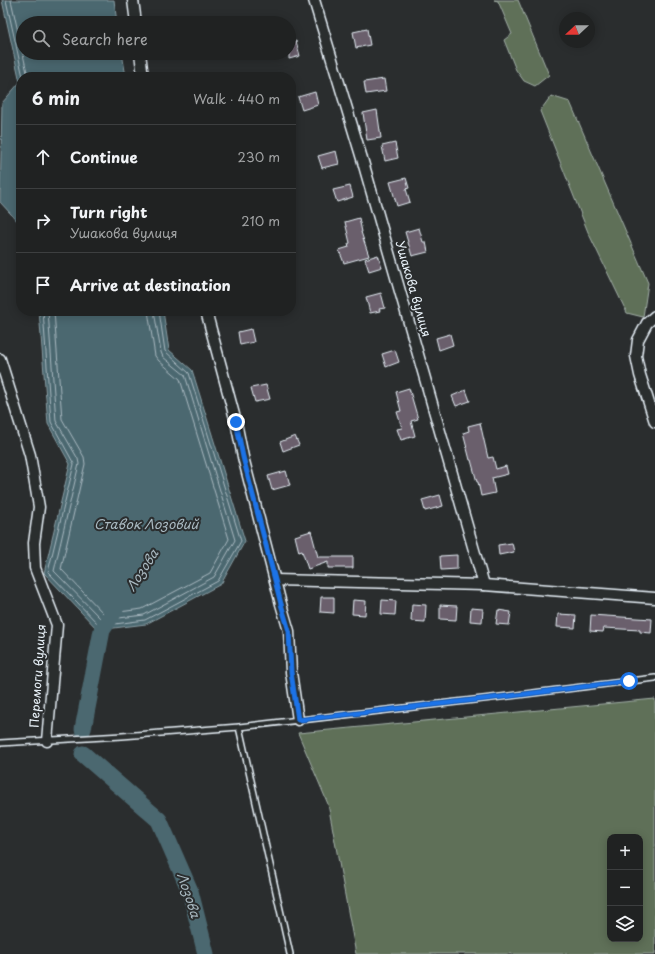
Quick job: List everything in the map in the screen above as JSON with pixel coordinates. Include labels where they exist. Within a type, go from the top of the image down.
[{"type":"street","points":[[133,0],[135,16]]},
{"type":"street","name":"Ушакова вулиця","points":[[314,0],[363,162],[484,585]]},
{"type":"street","points":[[141,60],[142,72]]},
{"type":"street","points":[[207,316],[289,631],[291,672],[298,720]]},
{"type":"street","points":[[655,316],[647,323],[638,340],[636,356],[640,375],[655,422]]},
{"type":"street","name":"Перемоги вулиця","points":[[0,359],[30,455],[38,500],[39,507],[34,543],[35,568],[57,625],[47,741]]},
{"type":"street","points":[[275,580],[484,585],[655,598]]},
{"type":"lane","points":[[0,743],[239,727],[655,678]]},
{"type":"lane","points":[[239,727],[290,954]]},
{"type":"green space","points":[[494,0],[518,0],[549,75],[535,86],[524,81],[516,70],[504,40],[512,34],[498,1]]},
{"type":"green space","points":[[551,96],[570,102],[648,283],[643,317],[627,313],[588,232],[540,111]]},
{"type":"green space","points":[[655,699],[655,954],[356,954],[328,804],[298,733]]},
{"type":"water","points":[[2,0],[114,0],[116,16],[16,16],[16,60],[123,60],[125,72],[18,72]]},
{"type":"water","points":[[16,87],[16,220],[0,202],[2,103]]},
{"type":"water","name":"Ставок Лозовий","points":[[39,316],[164,316],[169,350],[192,370],[245,541],[221,584],[146,624],[98,630],[44,573],[70,464],[48,424]]},
{"type":"building","points":[[367,29],[370,45],[356,48],[353,32]]},
{"type":"building","points":[[296,41],[300,56],[296,57]]},
{"type":"building","points":[[384,79],[386,91],[366,94],[364,82]]},
{"type":"building","points":[[315,92],[318,105],[302,110],[298,97]]},
{"type":"building","points":[[377,110],[381,138],[367,140],[363,113]]},
{"type":"building","points":[[395,143],[398,158],[385,161],[382,146]]},
{"type":"building","points":[[336,151],[339,164],[322,168],[318,156]]},
{"type":"building","points":[[406,178],[409,188],[406,189],[410,202],[397,206],[390,182]]},
{"type":"building","points":[[350,186],[353,197],[337,202],[333,190]]},
{"type":"building","points":[[359,218],[361,232],[369,256],[344,263],[339,250],[349,247],[348,244],[350,243],[345,222]]},
{"type":"building","points":[[419,228],[423,242],[426,242],[428,252],[412,256],[405,232]]},
{"type":"building","points":[[378,255],[382,267],[369,271],[365,259]]},
{"type":"building","points":[[381,293],[385,308],[379,309],[380,311],[370,313],[366,297]]},
{"type":"building","points":[[251,329],[254,342],[240,345],[238,332]]},
{"type":"building","points":[[450,334],[453,345],[439,350],[436,338]]},
{"type":"building","points":[[395,350],[399,362],[386,367],[382,354]]},
{"type":"building","points":[[266,385],[270,399],[255,402],[251,388]]},
{"type":"building","points":[[409,388],[418,419],[411,421],[415,436],[401,440],[397,429],[402,428],[397,412],[401,411],[396,392]]},
{"type":"building","points":[[466,390],[470,401],[456,406],[452,396]]},
{"type":"building","points":[[480,423],[488,458],[493,457],[496,469],[506,466],[508,474],[492,478],[495,493],[481,496],[463,433],[469,431],[468,426]]},
{"type":"building","points":[[295,436],[299,445],[283,451],[280,442]]},
{"type":"building","points":[[286,471],[290,485],[272,490],[268,476]]},
{"type":"building","points":[[440,495],[443,506],[425,511],[422,500]]},
{"type":"building","points":[[311,531],[318,557],[353,557],[353,568],[328,568],[328,562],[308,569],[302,551],[299,552],[295,536]]},
{"type":"building","points":[[512,543],[514,552],[499,555],[498,545]]},
{"type":"building","points":[[457,555],[457,569],[441,570],[440,556]]},
{"type":"building","points":[[321,597],[334,597],[334,613],[320,612]]},
{"type":"building","points":[[353,600],[366,601],[365,615],[352,614]]},
{"type":"building","points":[[382,600],[396,601],[395,615],[381,614]]},
{"type":"building","points":[[412,604],[426,605],[425,622],[411,621]]},
{"type":"building","points":[[440,605],[457,606],[456,620],[440,619]]},
{"type":"building","points":[[471,608],[483,609],[482,622],[470,621]]},
{"type":"building","points":[[498,610],[511,612],[509,625],[496,624]]},
{"type":"building","points":[[558,614],[576,615],[575,628],[557,627]]},
{"type":"building","points":[[591,615],[652,619],[651,633],[640,632],[640,630],[604,628],[603,632],[590,631]]},
{"type":"waterway","name":"Лозова","points":[[83,729],[102,630],[115,610]]},
{"type":"waterway","name":"Лозова","points":[[83,754],[159,820],[190,891],[206,954]]},
{"type":"route","points":[[236,422],[243,457],[289,631],[291,672],[298,720],[629,681]]}]
